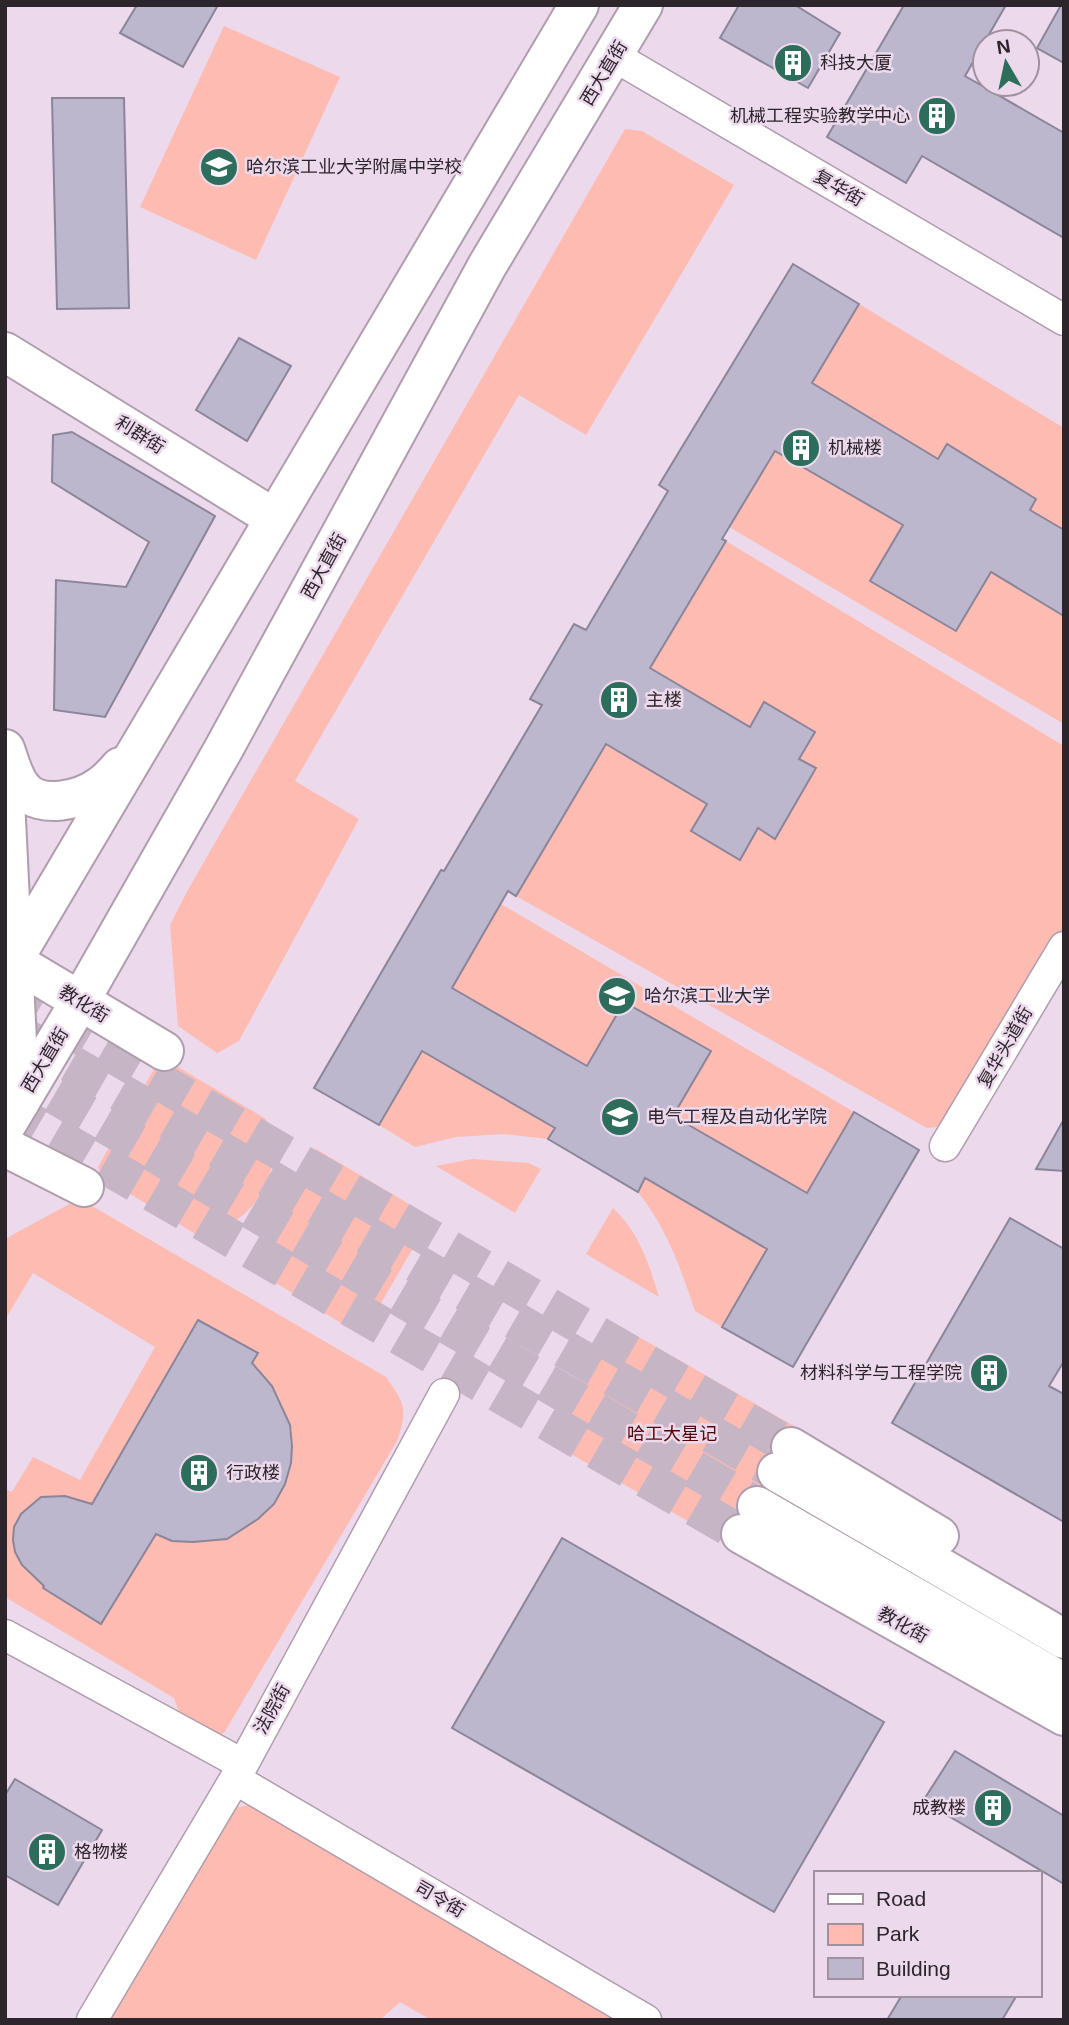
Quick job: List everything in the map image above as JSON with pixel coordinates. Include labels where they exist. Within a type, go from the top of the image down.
[{"type":"main road","points":[[8,964],[154,724],[579,5]]},
{"type":"main road","name":"西大直街","points":[[13,1114],[223,750],[487,266],[643,5]]},
{"type":"main road","name":"利群街","points":[[5,352],[274,518]]},
{"type":"main road","points":[[5,749],[23,790],[34,798],[50,801],[67,799],[87,794],[112,777],[154,724]]},
{"type":"main road","points":[[5,800],[13,1114]]},
{"type":"main road","name":"教化街","points":[[8,964],[80,1001],[164,1051]]},
{"type":"main road","points":[[5,1147],[84,1187]]},
{"type":"main road","points":[[1064,1611],[784,1459],[1064,1639]]},
{"type":"main road","name":"教化街","points":[[1064,1683],[749,1520],[1064,1716]]},
{"type":"street","name":"复华街","points":[[614,56],[1064,320]]},
{"type":"street","name":"复华头道街","points":[[945,1146],[1064,947]]},
{"type":"street","name":"法院街","points":[[92,2020],[238,1771],[444,1394]]},
{"type":"street","name":"司令街","points":[[5,1635],[238,1771],[646,2020]]},
{"type":"green space","points":[[224,26],[340,77],[256,260],[140,207]]},
{"type":"green space","points":[[625,129],[642,131],[734,185],[586,435],[519,395],[295,781],[359,819],[239,1041],[217,1053],[178,1026],[170,925]]},
{"type":"green space","points":[[859,304],[1064,428],[1064,530],[1030,510],[1036,498],[947,445],[938,459],[812,383]]},
{"type":"green space","points":[[775,451],[903,525],[870,581],[955,631],[991,572],[1064,616],[1064,724],[729,527]]},
{"type":"green space","points":[[726,541],[1064,746],[1064,928],[949,1120],[938,1127],[927,1128],[516,896],[614,731],[625,755],[707,804],[691,831],[740,860],[758,828],[775,838],[816,769],[799,759],[815,732],[765,702],[750,727],[667,678],[642,682]]},
{"type":"green space","points":[[501,904],[854,1112],[807,1193],[673,1116],[710,1051],[624,1002],[587,1066],[452,988]]},
{"type":"green space","points":[[422,1051],[555,1128],[548,1139],[504,1134],[456,1137],[415,1147],[379,1125]]},
{"type":"green space","points":[[166,1060],[266,1119],[272,1144],[272,1163],[266,1184],[247,1212],[229,1224],[197,1235],[101,1176],[98,1167],[157,1064]]},
{"type":"green space","points":[[316,1149],[431,1217],[362,1336],[247,1265]]},
{"type":"green space","points":[[472,1159],[528,1163],[541,1169],[515,1213],[436,1166]]},
{"type":"green space","points":[[645,1178],[767,1249],[722,1327],[695,1311],[665,1234],[638,1192]]},
{"type":"green space","points":[[73,1202],[92,1206],[386,1377],[403,1407],[403,1421],[397,1441],[224,1733],[208,1738],[186,1732],[174,1698],[5,1597],[5,1489],[12,1492],[33,1457],[80,1480],[155,1347],[33,1273],[5,1320],[5,1239]]},
{"type":"green space","points":[[613,1208],[636,1238],[659,1297],[586,1254]]},
{"type":"green space","name":"哈工大星记","points":[[611,1321],[801,1430],[733,1547],[543,1438]]},
{"type":"green space","points":[[263,1802],[635,2020],[431,2020],[400,2002],[380,2020],[106,2020],[234,1808]]},
{"type":"building","points":[[137,5],[218,5],[183,67],[120,33]]},
{"type":"building","name":"科技大厦","points":[[739,5],[795,5],[840,33],[808,88],[720,38]]},
{"type":"building","name":"机械工程实验教学中心","points":[[904,5],[1006,5],[993,28],[971,28],[971,66],[965,76],[971,79],[971,98],[1003,98],[1064,133],[1064,238],[922,156],[906,183],[827,137]]},
{"type":"building","points":[[1061,5],[1064,5],[1064,63],[1041,50],[1041,41]]},
{"type":"building","points":[[52,98],[124,98],[129,308],[57,309]]},
{"type":"building","points":[[793,264],[859,304],[812,383],[938,459],[947,444],[1036,499],[1030,510],[1064,530],[1064,616],[991,572],[956,631],[870,581],[903,525],[775,451],[722,539],[726,541],[650,668],[750,727],[764,702],[815,732],[799,759],[816,768],[775,839],[758,828],[740,860],[691,831],[707,804],[606,744],[516,896],[508,891],[452,988],[587,1066],[624,1002],[711,1051],[673,1116],[807,1193],[854,1112],[919,1150],[793,1367],[722,1327],[767,1249],[645,1178],[638,1192],[548,1139],[555,1128],[422,1051],[379,1125],[314,1088],[441,870],[444,871],[542,705],[530,699],[574,624],[586,630],[668,491],[659,485]]},
{"type":"building","points":[[239,338],[291,366],[247,441],[196,410]]},
{"type":"building","points":[[72,432],[215,516],[105,717],[54,710],[56,580],[126,587],[149,542],[52,482],[53,435]]},
{"type":"building","points":[[1064,1119],[1064,1171],[1036,1169]]},
{"type":"building","name":"材料科学与工程学院","points":[[1010,1218],[1064,1249],[1064,1361],[1049,1386],[1064,1394],[1064,1522],[892,1423]]},
{"type":"building","name":"行政楼","points":[[198,1320],[258,1353],[252,1363],[272,1386],[290,1425],[291,1463],[285,1484],[274,1504],[258,1519],[227,1539],[172,1541],[156,1534],[101,1624],[43,1588],[22,1565],[15,1552],[14,1527],[21,1514],[41,1497],[65,1496],[92,1504]]},
{"type":"building","points":[[562,1538],[884,1722],[774,1912],[452,1728]]},
{"type":"building","name":"成教楼","points":[[955,1751],[1064,1816],[1064,1884],[923,1801]]},
{"type":"building","name":"格物楼","points":[[15,1779],[102,1830],[58,1905],[5,1875],[5,1795]]},
{"type":"building","points":[[901,1997],[1016,1997],[1002,2020],[887,2020]]},
{"type":"tunnel","points":[[5,992],[791,1447]]},
{"type":"tunnel","points":[[21,1035],[777,1472]]},
{"type":"tunnel","points":[[5,1066],[757,1506]]},
{"type":"tunnel","points":[[5,1107],[741,1534]]},
{"type":"place","name":"科技大厦","points":[[793,63]]},
{"type":"place","name":"机械工程实验教学中心","points":[[937,116]]},
{"type":"place","name":"哈尔滨工业大学附属中学校","points":[[219,167]]},
{"type":"place","name":"机械楼","points":[[801,448]]},
{"type":"place","name":"主楼","points":[[619,700]]},
{"type":"place","name":"哈尔滨工业大学","points":[[617,996]]},
{"type":"place","name":"电气工程及自动化学院","points":[[620,1117]]},
{"type":"place","name":"材料科学与工程学院","points":[[989,1373]]},
{"type":"place","name":"行政楼","points":[[199,1473]]},
{"type":"place","name":"成教楼","points":[[993,1808]]},
{"type":"place","name":"格物楼","points":[[47,1852]]}]
